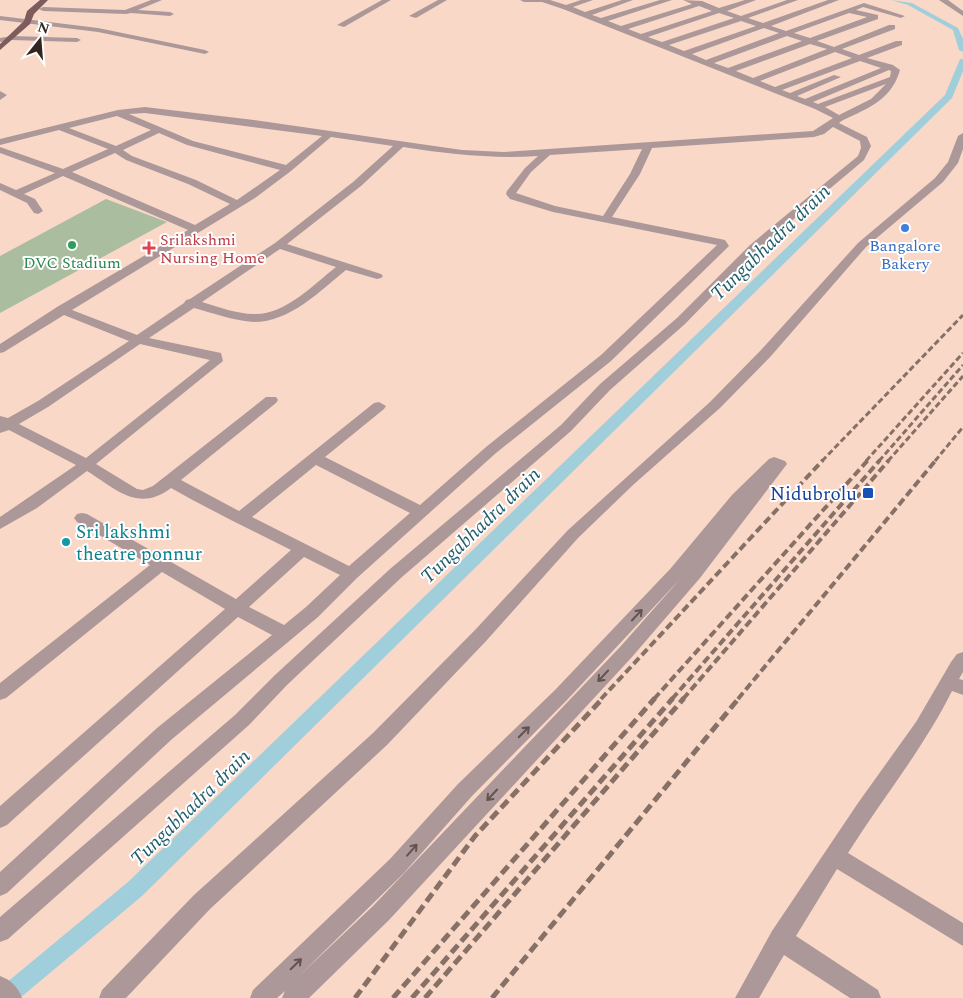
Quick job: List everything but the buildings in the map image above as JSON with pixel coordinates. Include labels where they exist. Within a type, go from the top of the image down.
[{"type":"main road","points":[[28,19],[30,13],[44,0]]},
{"type":"main road","points":[[0,48],[28,19],[52,0]]},
{"type":"street","points":[[98,30],[126,12],[158,0]]},
{"type":"street","points":[[341,25],[387,0]]},
{"type":"street","points":[[413,16],[443,0]]},
{"type":"street","points":[[0,931],[242,720],[281,680],[409,561],[566,428],[605,387],[681,321],[754,247],[795,210],[861,158],[867,148],[864,138],[832,124],[818,107],[566,7],[542,0],[524,0]]},
{"type":"street","points":[[566,7],[589,0]]},
{"type":"street","points":[[583,15],[629,0]]},
{"type":"street","points":[[599,21],[668,0]]},
{"type":"street","points":[[0,142],[132,110],[157,111],[482,155],[814,134],[877,100],[888,88],[896,71],[876,62],[809,42],[765,25],[687,0]]},
{"type":"street","points":[[620,29],[711,0]]},
{"type":"street","points":[[640,37],[752,0]]},
{"type":"street","points":[[662,45],[794,0]]},
{"type":"street","points":[[684,54],[835,0]]},
{"type":"street","points":[[848,0],[901,16]]},
{"type":"street","points":[[943,0],[963,14]]},
{"type":"street","points":[[80,10],[92,3]]},
{"type":"street","points":[[705,62],[865,5]]},
{"type":"street","points":[[43,9],[170,14]]},
{"type":"street","points":[[726,72],[875,18],[849,11]]},
{"type":"street","points":[[0,18],[28,19],[98,30],[205,52]]},
{"type":"street","points":[[0,23],[9,19]]},
{"type":"street","points":[[753,81],[892,27]]},
{"type":"street","points":[[0,40],[11,38],[77,40]]},
{"type":"street","points":[[774,90],[899,43]]},
{"type":"street","points":[[789,96],[876,62]]},
{"type":"street","points":[[805,102],[890,67]]},
{"type":"street","points":[[818,107],[892,79]]},
{"type":"street","points":[[118,113],[190,143],[288,170]]},
{"type":"street","points":[[57,127],[116,149],[130,158],[192,182],[238,204]]},
{"type":"street","points":[[0,129],[13,138]]},
{"type":"street","points":[[17,193],[158,131]]},
{"type":"street","points":[[0,349],[61,310],[238,204],[288,170],[328,134]]},
{"type":"street","points":[[110,998],[202,902],[380,739],[481,635],[573,534],[628,482],[715,405],[810,305],[862,245],[939,180],[953,162],[963,136]]},
{"type":"street","points":[[3,424],[43,404],[280,244],[357,184],[400,145]]},
{"type":"street","points":[[606,219],[643,160],[648,145]]},
{"type":"street","points":[[0,150],[62,172],[197,230]]},
{"type":"street","points":[[0,886],[164,734],[312,612],[351,574],[491,450],[606,358],[723,246],[721,242],[531,203],[514,197],[511,194],[528,170],[547,152]]},
{"type":"street","points":[[0,186],[31,201],[38,211]]},
{"type":"street","points":[[280,244],[377,276]]},
{"type":"street","points":[[190,303],[253,318],[266,318],[284,311],[344,266]]},
{"type":"street","points":[[0,524],[32,504],[86,465],[210,368],[218,358],[138,340],[61,310]]},
{"type":"street","points":[[3,424],[86,465],[137,494],[151,493],[170,481],[271,400]]},
{"type":"street","points":[[241,518],[379,406]]},
{"type":"street","points":[[316,459],[420,512]]},
{"type":"street","points":[[262,998],[397,866],[456,800],[626,652],[688,570],[737,499],[774,462],[780,464],[688,570]]},
{"type":"street","points":[[170,481],[225,512],[241,518],[351,574]]},
{"type":"street","points":[[82,518],[237,609],[285,634]]},
{"type":"street","points":[[0,819],[302,550]]},
{"type":"street","points":[[0,693],[162,564]]},
{"type":"street","points":[[746,998],[780,939],[834,856],[884,782],[956,685],[963,659]]},
{"type":"street","points":[[293,998],[367,927],[473,815],[556,713]]},
{"type":"street","points":[[456,800],[473,815]]},
{"type":"street","points":[[834,856],[963,935]]},
{"type":"street","points":[[351,911],[367,927]]},
{"type":"street","points":[[780,939],[870,998]]},
{"type":"street","points":[[0,987],[11,998]]},
{"type":"green space","name":"DVC Stadium","points":[[106,199],[167,222],[0,313],[0,256]]},
{"type":"waterway","name":"Tungabhadra drain","points":[[894,0],[910,4],[956,29],[963,50]]},
{"type":"waterway","name":"Tungabhadra drain","points":[[4,998],[135,889],[949,96],[963,61]]},
{"type":"railway","points":[[822,461],[963,315]]},
{"type":"railway","points":[[866,461],[963,353]]},
{"type":"railway","points":[[879,461],[963,365]]},
{"type":"railway","points":[[888,461],[963,376]]},
{"type":"railway","points":[[935,461],[963,427]]},
{"type":"railway","points":[[601,699],[823,460]]},
{"type":"railway","points":[[654,699],[868,460]]},
{"type":"railway","points":[[672,699],[880,460]]},
{"type":"railway","points":[[683,699],[889,460]]},
{"type":"railway","points":[[738,699],[936,460]]},
{"type":"railway","points":[[355,998],[475,836],[603,698]]},
{"type":"railway","points":[[393,998],[655,698]]},
{"type":"railway","points":[[412,998],[673,698]]},
{"type":"railway","points":[[425,998],[684,698]]},
{"type":"railway","points":[[492,998],[739,698]]},
{"type":"place","name":"Bangalore Bakery","points":[[905,228]]},
{"type":"place","name":"DVC Stadium","points":[[72,245]]},
{"type":"place","name":"Srilakshmi Nursing Home","points":[[149,248]]},
{"type":"place","name":"Nidubrolu","points":[[868,493]]},
{"type":"place","name":"Sri lakshmi theatre ponnur","points":[[66,542]]}]
